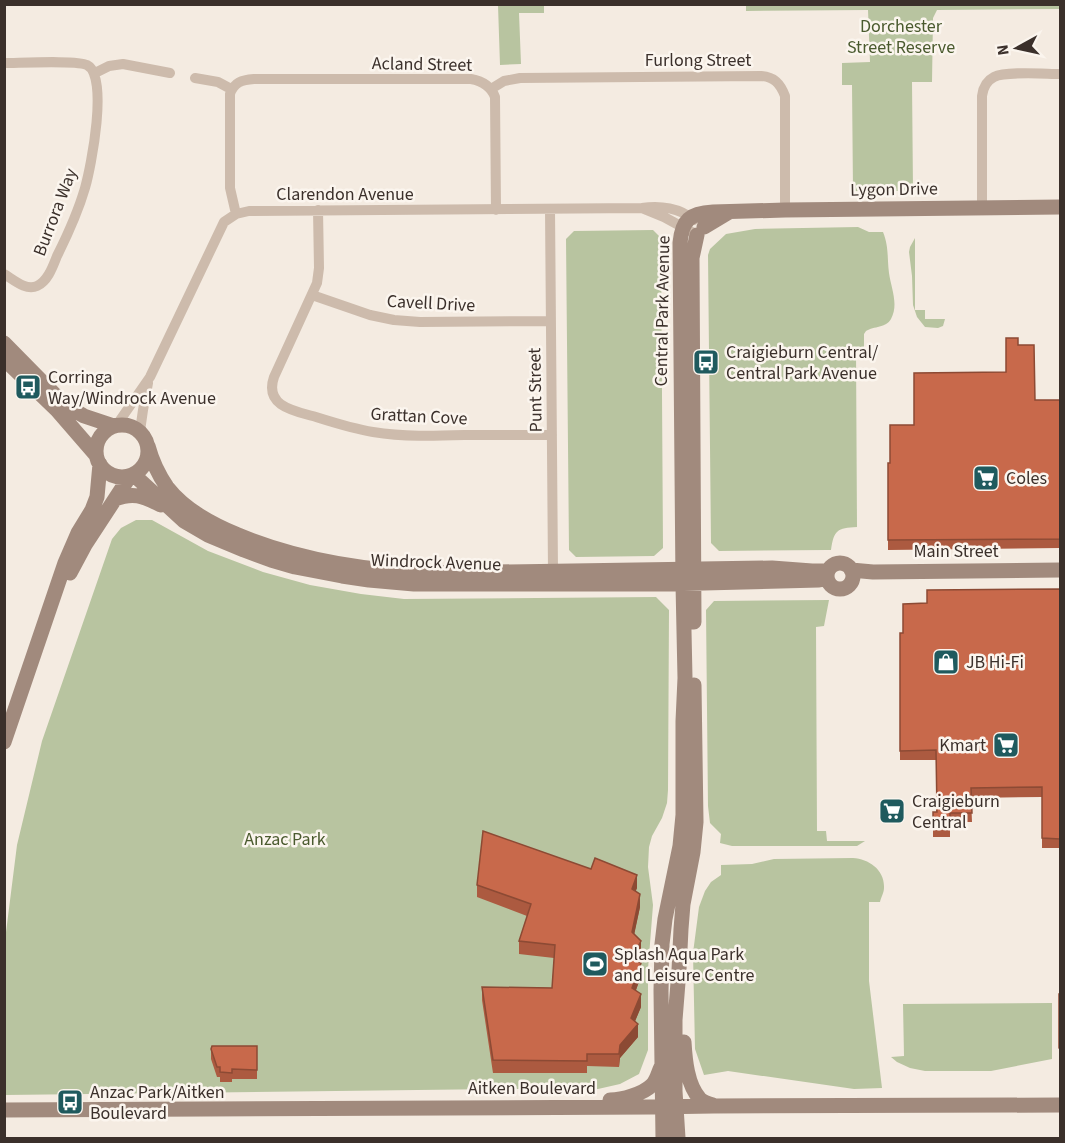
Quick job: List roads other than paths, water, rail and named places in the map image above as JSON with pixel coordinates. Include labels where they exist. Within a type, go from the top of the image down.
[{"type":"street","points":[[4,63],[82,63],[95,73],[109,66],[123,64],[170,73]]},
{"type":"street","name":"Burrora Way","points":[[4,274],[28,287],[42,284],[70,230],[86,186],[91,162],[97,115],[98,83],[95,73]]},
{"type":"street","points":[[982,207],[982,96],[986,85],[992,78],[1001,75],[1060,74]]},
{"type":"street","name":"Furlong Street","points":[[490,89],[504,81],[520,78],[761,76],[770,78],[779,84],[784,96],[785,210]]},
{"type":"street","points":[[115,426],[150,377],[224,222],[236,214],[230,188],[229,101],[231,89],[218,82],[195,78]]},
{"type":"street","name":"Acland Street","points":[[231,89],[237,82],[246,79],[471,79],[481,81],[493,93],[495,103],[496,210]]},
{"type":"street","name":"Lygon Drive","points":[[729,212],[1060,207]]},
{"type":"street","name":"Clarendon Avenue","points":[[236,214],[249,211],[642,208],[693,227]]},
{"type":"street","name":"Punt Street","points":[[550,209],[553,577]]},
{"type":"street","name":"Grattan Cove","points":[[318,210],[317,283],[271,385],[273,396],[281,405],[333,422],[376,432],[424,436],[552,435]]},
{"type":"street","name":"Central Park Avenue","points":[[678,1138],[669,1107],[662,1064],[662,944],[680,846],[683,814],[693,227],[703,212],[729,212]]},
{"type":"street","name":"Cavell Drive","points":[[312,295],[370,315],[394,320],[420,322],[551,321]]},
{"type":"street","points":[[4,343],[9,363],[57,410],[98,459],[105,471],[112,476],[132,476]]},
{"type":"street","points":[[9,363],[65,405],[84,416],[115,426]]},
{"type":"street","points":[[140,431],[150,377]]},
{"type":"street","points":[[5,739],[65,563],[97,497],[97,446],[100,437],[106,430],[115,426],[133,427],[140,431],[148,446],[146,463],[132,476],[115,499],[85,545],[50,609]]},
{"type":"street","name":"Windrock Avenue","points":[[148,446],[153,464],[168,489],[205,520],[272,548],[324,562],[398,572],[553,577],[688,576]]},
{"type":"street","name":"Windrock Avenue","points":[[132,476],[151,489],[171,510],[196,529],[271,560],[320,572],[414,584],[553,577]]},
{"type":"street","points":[[115,499],[135,495],[171,510]]},
{"type":"street","name":"Main Street","points":[[851,575],[873,572],[1060,570]]},
{"type":"street","points":[[688,576],[787,582],[828,576],[832,586],[838,588],[848,586],[851,575]]},
{"type":"street","name":"Main Street","points":[[851,575],[1060,578]]},
{"type":"street","name":"Central Park Avenue","points":[[663,1138],[669,1107],[683,904],[696,822],[688,576]]},
{"type":"street","points":[[679,970],[687,1072],[699,1098],[714,1106]]},
{"type":"street","points":[[532,1107],[556,1101],[614,1100],[631,1096],[651,1086],[662,1064]]},
{"type":"street","name":"Aitken Boulevard","points":[[4,1110],[1060,1105]]},
{"type":"place","name":"Craigieburn Central/ Central Park Avenue","points":[[706,362]]},
{"type":"place","name":"Corringa Way/Windrock Avenue","points":[[28,387]]},
{"type":"place","name":"Coles","points":[[986,478]]},
{"type":"place","name":"JB Hi-Fi","points":[[946,662]]},
{"type":"place","name":"Kmart","points":[[1006,745]]},
{"type":"place","name":"Craigieburn Central","points":[[892,811]]},
{"type":"place","name":"Splash Aqua Park and Leisure Centre","points":[[595,964]]},
{"type":"place","name":"Anzac Park/Aitken Boulevard","points":[[70,1102]]},
{"type":"park label","name":"Dorchester Street Reserve","points":[[901,36]]},
{"type":"park label","name":"Anzac Park","points":[[285,839]]}]
